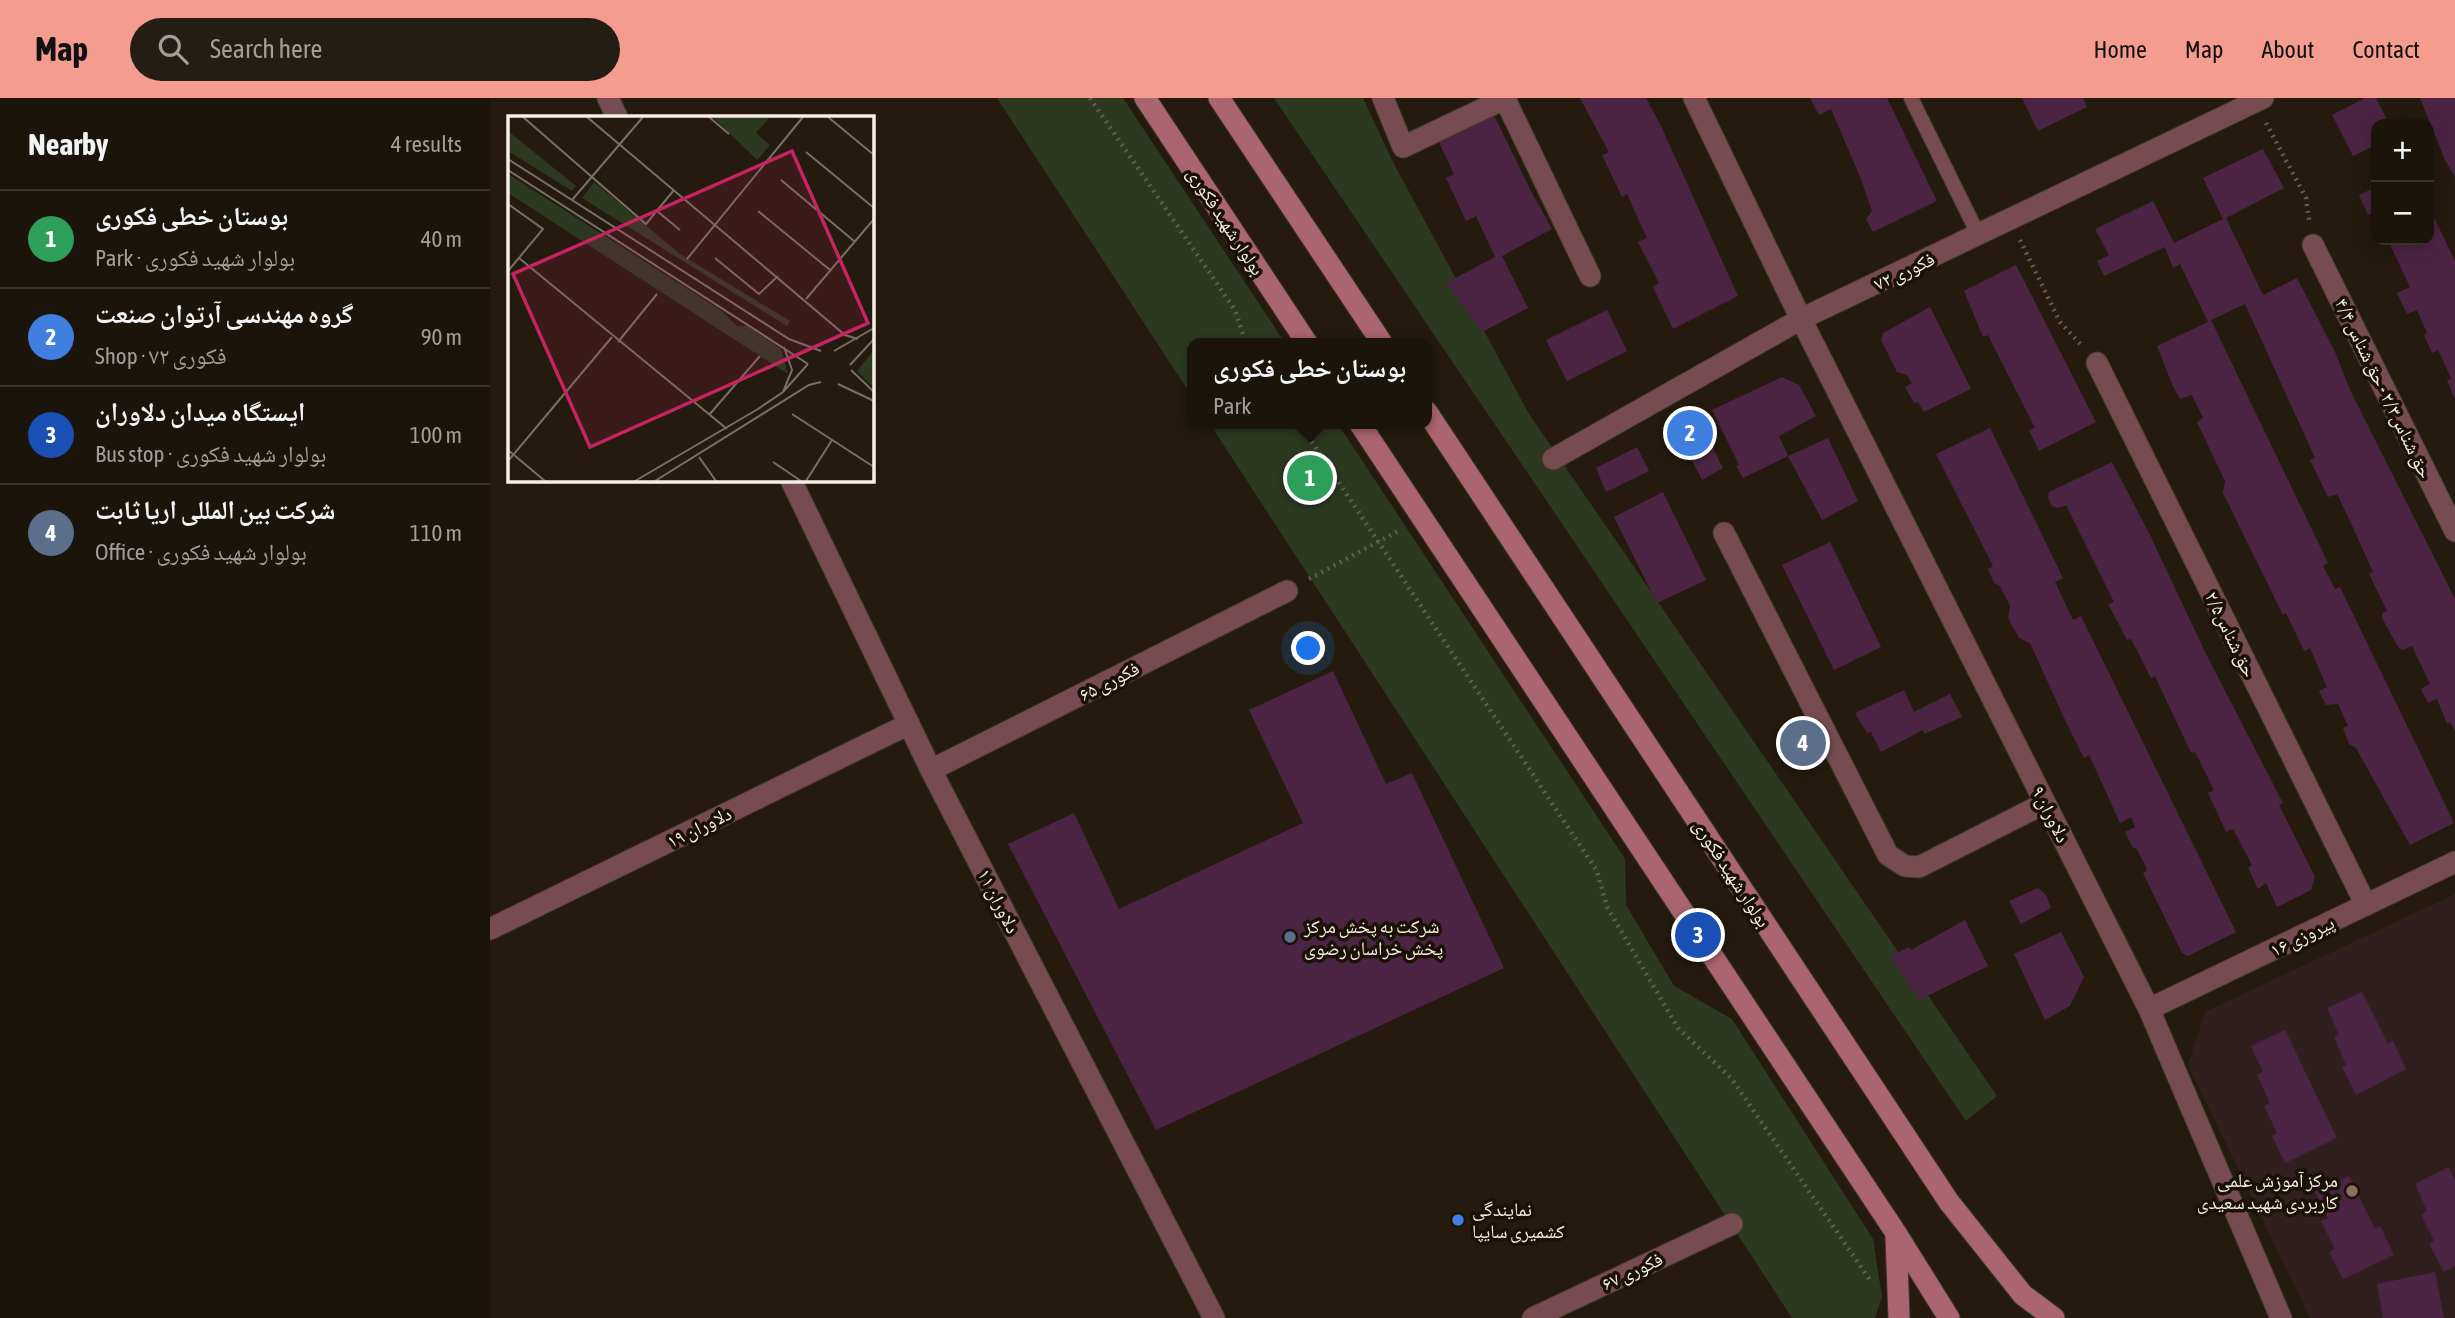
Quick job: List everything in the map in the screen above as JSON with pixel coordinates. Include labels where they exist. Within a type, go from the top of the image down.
[{"type":"main road","name":"بولوار شهید فکوری","points":[[1145,98],[1304,338]]},
{"type":"main road","points":[[1219,98],[1379,338]]},
{"type":"main road","name":"بولوار شهید فکوری","points":[[1432,420],[1949,1202],[2023,1295],[2054,1318]]},
{"type":"main road","points":[[1363,429],[1896,1233],[1949,1318]]},
{"type":"main road","points":[[1896,1233],[1899,1318]]},
{"type":"street","points":[[608,98],[617,116]]},
{"type":"street","points":[[1382,98],[1403,147],[1505,98],[1590,276]]},
{"type":"street","name":"دلاوران ۹","points":[[1694,98],[1801,319],[2149,1009],[2281,1318]]},
{"type":"street","name":"فکوری ۷۲","points":[[1553,459],[1801,319],[2259,100]]},
{"type":"street","name":"حق شناس۲/۳ - حق شناس ۴/۴","points":[[2313,245],[2455,531]]},
{"type":"street","name":"حق شناس۲/۵","points":[[2097,363],[2366,905]]},
{"type":"street","name":"دلاوران ۱۱","points":[[791,481],[931,771],[1214,1318]]},
{"type":"street","points":[[1724,533],[1888,856],[1905,866],[1919,867],[2045,803]]},
{"type":"street","name":"فکوری ۶۵","points":[[931,771],[1287,591]]},
{"type":"street","name":"دلاوران ۱۹","points":[[490,929],[909,724]]},
{"type":"street","name":"پیروزی ۱۶","points":[[2149,1009],[2455,862]]},
{"type":"street","name":"فکوری ۶۷","points":[[1533,1318],[1732,1224]]},
{"type":"lane","points":[[1911,98],[1979,236]]},
{"type":"path","points":[[1090,98],[1236,310],[1244,338]]},
{"type":"path","points":[[2259,100],[2306,198],[2313,245]]},
{"type":"path","points":[[2011,219],[2060,322],[2097,363]]},
{"type":"path","points":[[1303,429],[1597,871],[1607,907],[1678,1028],[1731,1078],[1874,1285]]},
{"type":"path","points":[[1287,591],[1422,518]]},
{"type":"shaded area","name":"مرکز آموزش علمی کاربردی شهید سعیدی","points":[[2455,894],[2455,1318],[2310,1318],[2188,1065],[2205,1012]]},
{"type":"green space","points":[[997,98],[1123,98],[1282,338],[1187,338],[1187,389]]},
{"type":"green space","points":[[1274,98],[1363,98],[1394,164],[1529,414],[1997,1096],[1966,1121]]},
{"type":"green space","points":[[1213,429],[1341,429],[1625,859],[1626,905],[1674,986],[1732,1019],[1873,1239],[1882,1297],[1875,1318],[1792,1318]]},
{"type":"building","points":[[1580,98],[1646,98],[1738,296],[1673,329],[1653,287],[1659,283],[1638,242],[1647,238],[1627,194],[1622,197],[1602,155],[1609,152]]},
{"type":"building","points":[[1810,98],[1887,98],[1937,201],[1873,232],[1866,219],[1872,211],[1831,109],[1819,115]]},
{"type":"building","points":[[2022,98],[2083,98],[2087,107],[2038,131]]},
{"type":"building","points":[[2365,98],[2376,98],[2386,119],[2371,119],[2371,147],[2353,156],[2332,115]]},
{"type":"building","points":[[2420,98],[2455,98],[2455,177],[2434,133],[2434,119],[2428,119]]},
{"type":"building","points":[[1489,105],[1552,229],[1502,256],[1528,308],[1482,332],[1446,283],[1495,257],[1476,216],[1466,221],[1446,178],[1454,174],[1434,132]]},
{"type":"building","points":[[2263,149],[2284,188],[2226,218],[2263,295],[2297,278],[2455,599],[2455,731],[2450,722],[2447,724],[2437,699],[2428,703],[2421,689],[2430,684],[2412,646],[2402,650],[2398,647],[2382,618],[2382,613],[2387,611],[2369,574],[2373,572],[2337,494],[2328,497],[2310,460],[2315,458],[2245,304],[2211,320],[2328,563],[2323,566],[2335,589],[2340,587],[2454,823],[2410,845],[2356,748],[2349,744],[2343,728],[2348,726],[2338,704],[2326,705],[2319,691],[2327,687],[2310,648],[2304,651],[2286,613],[2283,615],[2223,493],[2225,481],[2197,422],[2203,418],[2192,395],[2180,399],[2172,384],[2157,346],[2208,322],[2180,264],[2173,268],[2165,247],[2104,276],[2097,261],[2109,255],[2095,229],[2153,201],[2174,243],[2223,219],[2203,178]]},
{"type":"building","points":[[2371,189],[2371,214],[2368,215],[2359,195]]},
{"type":"building","points":[[2434,217],[2455,261],[2455,399],[2447,381],[2451,378],[2438,350],[2432,353],[2417,310],[2407,314],[2397,293],[2410,287],[2390,245],[2434,245]]},
{"type":"building","points":[[2016,265],[2096,422],[2039,451],[2029,430],[2035,428],[1988,335],[1983,337],[1964,291]]},
{"type":"building","points":[[1930,307],[1971,389],[1924,412],[1918,402],[1914,403],[1905,387],[1912,383],[1907,375],[1897,372],[1881,340],[1883,333]]},
{"type":"building","points":[[1607,310],[1627,351],[1567,381],[1546,340]]},
{"type":"building","points":[[1782,377],[1799,385],[1816,416],[1779,436],[1788,456],[1743,478],[1712,410]]},
{"type":"building","points":[[1697,418],[1723,468],[1702,480],[1676,429]]},
{"type":"building","points":[[1990,428],[2063,578],[2055,582],[2073,620],[2081,616],[2236,932],[2188,956],[2182,953],[2143,873],[2147,870],[2145,865],[2125,832],[2135,827],[2131,817],[2120,823],[2089,755],[2084,758],[2066,722],[2030,643],[2019,638],[2008,618],[2010,606],[1988,569],[1993,566],[1936,454]]},
{"type":"building","points":[[1828,438],[1858,501],[1822,520],[1788,456]]},
{"type":"building","points":[[1637,447],[1649,471],[1606,492],[1596,468]]},
{"type":"building","points":[[2112,462],[2283,803],[2279,805],[2315,877],[2311,890],[2277,907],[2266,883],[2258,889],[2248,868],[2252,865],[2233,829],[2226,832],[2208,793],[2214,790],[2195,752],[2191,753],[2155,676],[2151,678],[2131,639],[2127,640],[2108,604],[2114,602],[2066,505],[2058,508],[2052,506],[2048,498],[2049,492]]},
{"type":"building","points":[[1663,492],[1706,580],[1657,603],[1614,517]]},
{"type":"building","points":[[1830,542],[1881,647],[1834,670],[1782,565]]},
{"type":"building","points":[[1333,671],[1386,784],[1412,773],[1504,968],[1156,1130],[1008,844],[1074,813],[1119,909],[1303,823],[1249,710]]},
{"type":"building","points":[[1904,690],[1914,712],[1950,694],[1962,717],[1924,734],[1923,730],[1881,752],[1871,732],[1867,733],[1855,713]]},
{"type":"building","points":[[2038,888],[2046,895],[2051,908],[2021,924],[2009,901]]},
{"type":"building","points":[[1965,920],[1988,966],[1919,1000],[1890,956],[1909,947],[1911,950]]},
{"type":"building","points":[[2061,932],[2084,977],[2070,1006],[2045,1020],[2014,954]]},
{"type":"building","points":[[2362,992],[2388,1044],[2393,1041],[2406,1069],[2356,1095],[2342,1067],[2346,1065],[2334,1037],[2339,1034],[2327,1008]]},
{"type":"building","points":[[2285,1030],[2337,1138],[2285,1163],[2272,1136],[2277,1133],[2264,1106],[2270,1103],[2257,1075],[2263,1072],[2251,1046]]},
{"type":"building","points":[[2449,1167],[2455,1180],[2455,1266],[2444,1272],[2429,1244],[2434,1241],[2421,1215],[2427,1211],[2415,1184]]},
{"type":"building","points":[[2349,1176],[2375,1229],[2380,1226],[2394,1255],[2343,1279],[2329,1252],[2335,1249],[2321,1221],[2328,1218],[2315,1192]]},
{"type":"building","points":[[2435,1272],[2444,1318],[2383,1318],[2377,1284]]},
{"type":"place","name":"گروه مهندسی آرتوان صنعت","points":[[1690,433]]},
{"type":"place","name":"بوستان خطی فکوری","points":[[1310,478]]},
{"type":"place","name":"شرکت بین المللی اریا ثابت","points":[[1803,743]]},
{"type":"place","name":"ایستگاه میدان دلاوران","points":[[1698,935]]},
{"type":"place","name":"شرکت به پخش مرکز پخش خراسان رضوی","points":[[1290,937]]},
{"type":"place","name":"مرکز آموزش علمی کاربردی شهید سعیدی","points":[[2352,1191]]},
{"type":"place","name":"نمایندگی کشمیری سایپا","points":[[1458,1220]]}]
